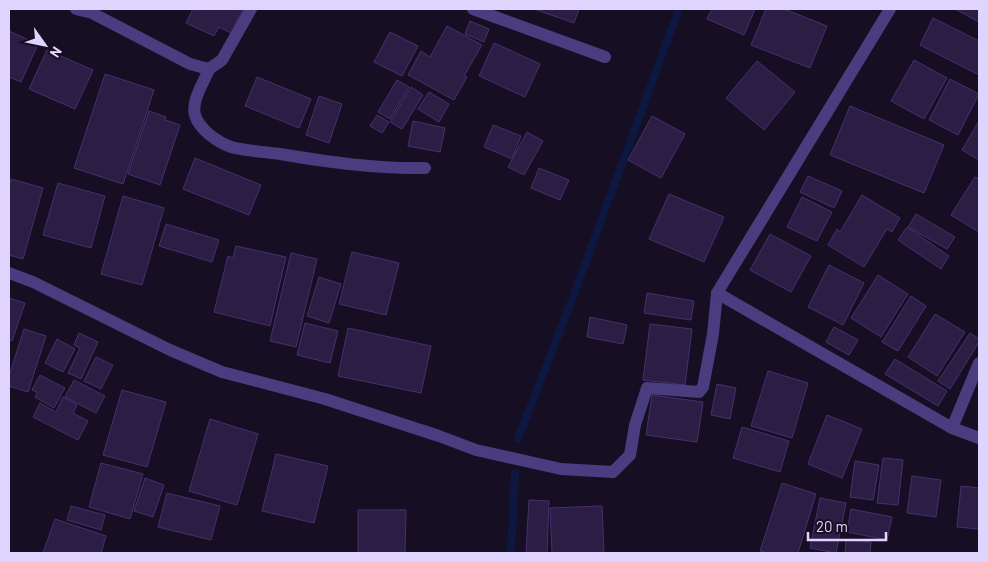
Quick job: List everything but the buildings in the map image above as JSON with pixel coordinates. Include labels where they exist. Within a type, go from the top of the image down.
[{"type":"street","points":[[76,9],[92,13],[190,64],[209,68]]},
{"type":"street","points":[[251,9],[222,60],[209,68],[193,107],[195,117],[202,128],[214,138],[231,146],[324,161],[392,169],[425,168]]},
{"type":"street","points":[[473,9],[605,57]]},
{"type":"street","points":[[9,273],[33,282],[170,350],[222,372],[325,400],[439,436],[476,450],[560,469],[613,472],[630,455],[635,425],[647,388],[699,392],[703,387],[713,334],[717,293],[890,9]]},
{"type":"street","points":[[717,293],[952,428],[979,438]]},
{"type":"street","points":[[952,428],[979,363]]},
{"type":"waterway","points":[[518,439],[573,297],[679,9]]},
{"type":"waterway","points":[[511,553],[515,473]]}]
